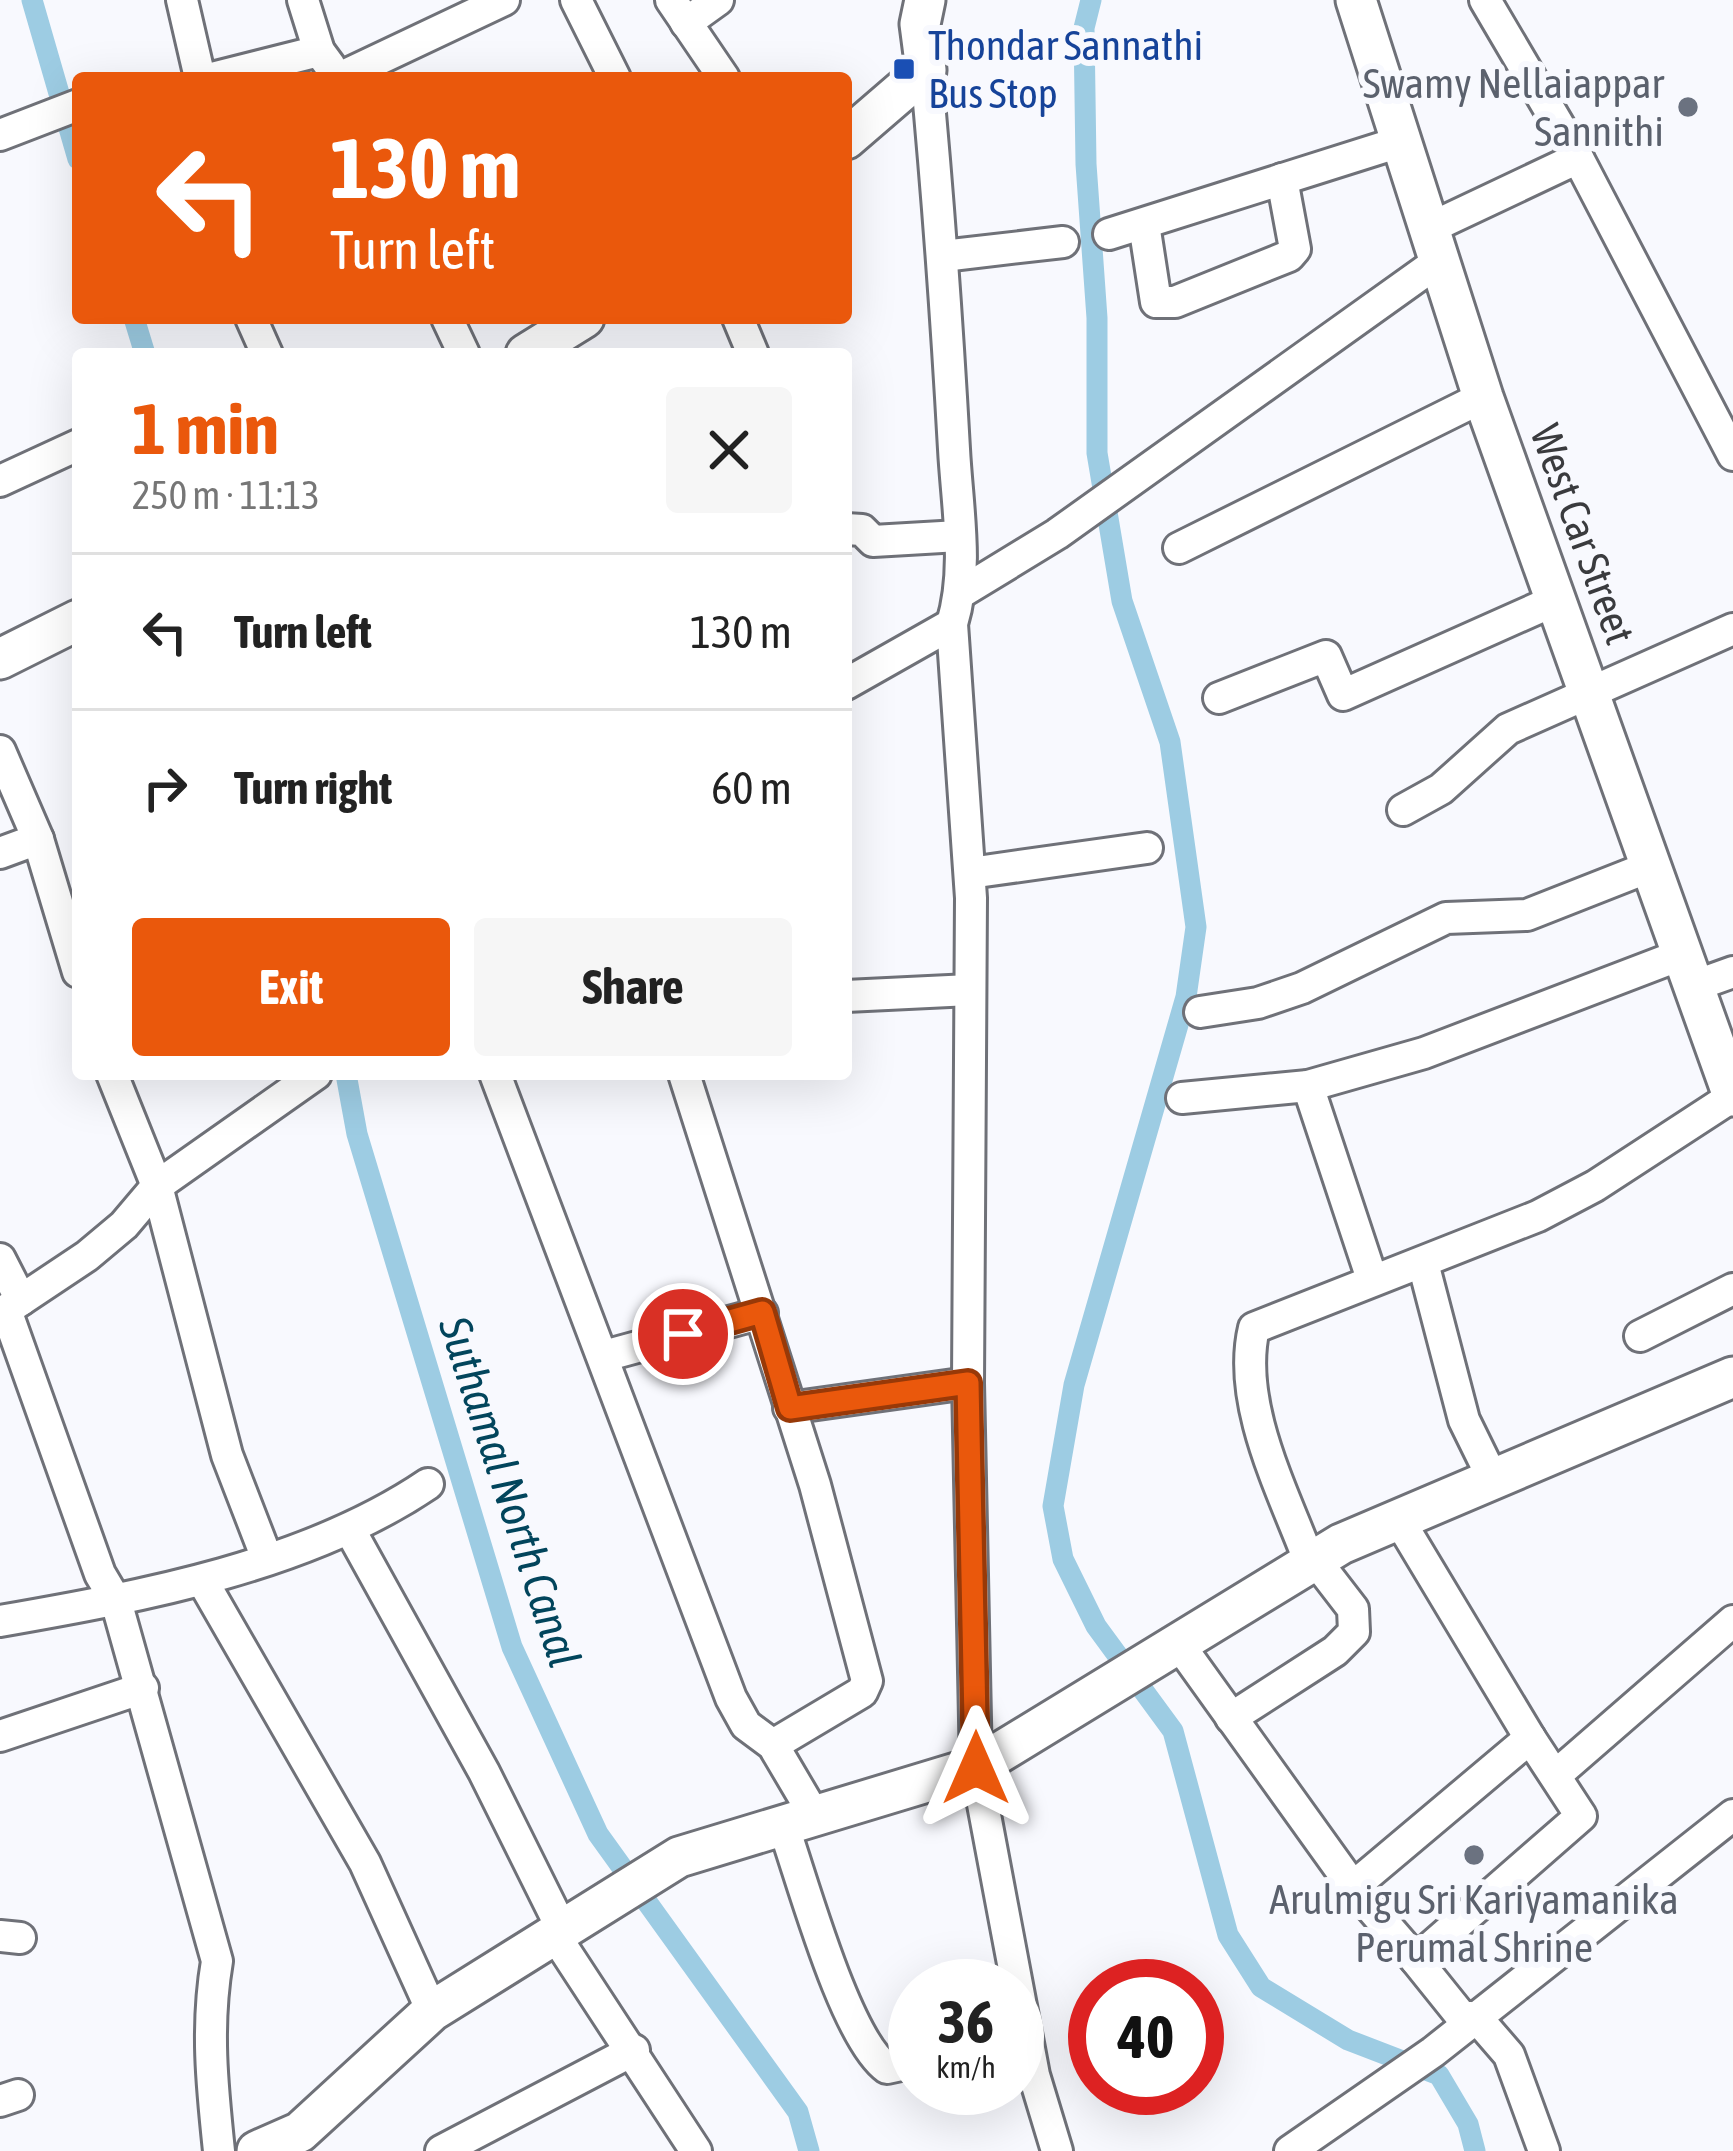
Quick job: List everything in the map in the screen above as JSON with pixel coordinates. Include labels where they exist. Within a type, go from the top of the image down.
[{"type":"main road","name":"West Car Street","points":[[1356,0],[1483,397],[1733,1096]]},
{"type":"main road","points":[[852,134],[926,70],[915,8]]},
{"type":"main road","points":[[536,348],[574,324]]},
{"type":"main road","points":[[0,659],[72,623]]},
{"type":"main road","points":[[257,2151],[300,2132],[431,2011],[679,1857],[976,1768],[1313,1562],[1399,1520],[1733,1377]]},
{"type":"street","points":[[182,0],[199,72]]},
{"type":"street","points":[[303,0],[319,51],[335,72]]},
{"type":"street","points":[[352,72],[504,0]]},
{"type":"street","points":[[576,0],[612,72]]},
{"type":"street","points":[[718,0],[678,11],[720,72]]},
{"type":"street","points":[[1485,0],[1578,158],[1733,454]]},
{"type":"street","points":[[236,72],[319,51]]},
{"type":"street","points":[[926,70],[944,256],[962,592],[952,624],[970,873],[968,1383],[976,1768],[1009,1959]]},
{"type":"street","points":[[0,135],[72,107]]},
{"type":"street","points":[[1109,234],[1403,141]]},
{"type":"street","points":[[962,592],[1116,492],[1436,244],[1578,158]]},
{"type":"street","points":[[1144,224],[1156,302],[1175,302],[1295,250],[1282,179]]},
{"type":"street","points":[[944,256],[1063,242]]},
{"type":"street","points":[[1179,548],[1483,397]]},
{"type":"street","points":[[0,481],[72,448]]},
{"type":"street","points":[[852,529],[862,530],[873,541],[959,536]]},
{"type":"street","points":[[1219,698],[1327,656],[1343,695],[1556,600]]},
{"type":"street","points":[[852,681],[952,624]]},
{"type":"street","points":[[1403,809],[1441,789],[1508,728],[1733,628]]},
{"type":"street","points":[[0,751],[38,839],[72,952]]},
{"type":"street","points":[[0,854],[38,839]]},
{"type":"street","points":[[970,873],[1148,848]]},
{"type":"street","points":[[1200,1012],[1258,1003],[1301,988],[1446,918],[1527,915],[1649,867]]},
{"type":"street","points":[[1182,1098],[1308,1086],[1689,970],[1733,972]]},
{"type":"street","points":[[852,996],[970,990]]},
{"type":"street","points":[[114,1080],[157,1186],[227,1455],[266,1556]]},
{"type":"street","points":[[9,1308],[124,1226],[157,1186],[306,1080]]},
{"type":"street","points":[[497,1080],[731,1697],[746,1725],[772,1745],[800,1823],[829,1959],[870,2053],[888,2068]]},
{"type":"street","points":[[686,1080],[762,1312],[867,1681],[862,1692],[772,1745]]},
{"type":"street","points":[[1308,1086],[1372,1279]]},
{"type":"street","points":[[1231,1718],[1354,1632],[1353,1609],[1313,1562],[1260,1427],[1249,1348],[1254,1328],[1269,1318],[1423,1263],[1595,1186],[1733,1096]]},
{"type":"street","points":[[0,1259],[9,1308],[100,1574],[116,1600],[217,1961],[208,2001],[208,2054],[219,2151]]},
{"type":"street","points":[[1423,1263],[1464,1420],[1493,1479]]},
{"type":"street","points":[[1640,1336],[1733,1289]]},
{"type":"street","points":[[604,1356],[762,1312]]},
{"type":"street","points":[[790,1408],[968,1383]]},
{"type":"street","points":[[0,1621],[202,1580],[350,1530],[428,1484]]},
{"type":"street","points":[[1399,1520],[1581,1816],[1416,1960]]},
{"type":"street","points":[[350,1530],[484,1772],[560,1935],[696,2151]]},
{"type":"street","points":[[202,1580],[365,1863],[431,2011]]},
{"type":"street","points":[[1557,1774],[1733,1622]]},
{"type":"street","points":[[1163,1652],[1231,1718],[1353,1887],[1461,2016],[1477,2018],[1509,2055],[1544,2151]]},
{"type":"street","points":[[0,1736],[143,1688]]},
{"type":"street","points":[[1353,1887],[1530,1738]]},
{"type":"street","points":[[1290,2151],[1433,2052],[1733,1816]]},
{"type":"street","points":[[441,2151],[634,2050]]},
{"type":"street","points":[[1044,2104],[1058,2151]]},
{"type":"waterway","name":"Suthamal North Canal","points":[[32,0],[72,138]]},
{"type":"waterway","points":[[1091,0],[1084,28],[1086,164],[1097,318],[1097,453],[1122,601],[1170,742],[1196,927],[1186,997],[1074,1385],[1053,1506],[1063,1559],[1096,1626],[1173,1731],[1228,1935],[1261,1987],[1348,2040],[1439,2075],[1468,2124],[1475,2151]]},
{"type":"waterway","name":"Suthamal North Canal","points":[[136,324],[143,348]]},
{"type":"waterway","name":"Suthamal North Canal","points":[[347,1080],[357,1134],[512,1647],[598,1834],[798,2112],[809,2151]]},
{"type":"place","name":"Thondar Sannathi Bus Stop","points":[[904,69]]},
{"type":"place","name":"Swamy Nellaiappar Sannithi","points":[[1688,107]]},
{"type":"place","name":"Arulmigu Sri Kariyamanika Perumal Shrine","points":[[1474,1855]]},
{"type":"route","points":[[683,1334],[762,1312],[790,1408],[968,1383],[976,1768]]}]
